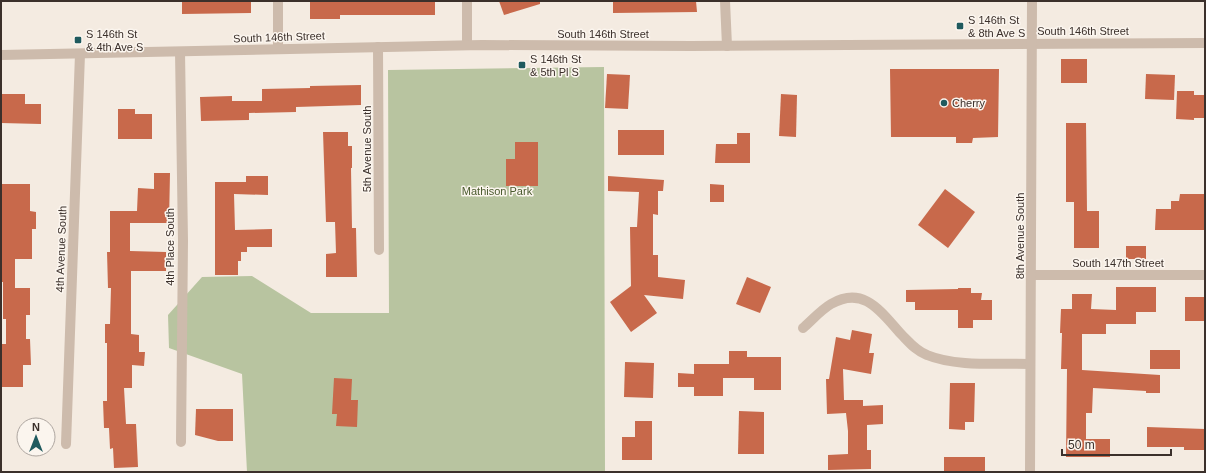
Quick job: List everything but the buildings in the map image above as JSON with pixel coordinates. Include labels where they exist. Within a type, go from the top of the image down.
[{"type":"street","points":[[278,1],[278,49]]},
{"type":"street","points":[[467,1],[467,46]]},
{"type":"street","points":[[725,1],[727,46]]},
{"type":"street","name":"8th Avenue South","points":[[1030,472],[1032,1]]},
{"type":"street","name":"South 146th Street","points":[[1,55],[467,46],[727,46],[1205,42]]},
{"type":"street","name":"5th Avenue South","points":[[378,47],[379,250]]},
{"type":"street","name":"4th Place South","points":[[180,52],[183,241],[181,442]]},
{"type":"street","name":"4th Avenue South","points":[[66,444],[80,54]]},
{"type":"street","name":"South 147th Street","points":[[1032,275],[1205,275]]},
{"type":"street","points":[[803,328],[830,305],[849,298],[860,298],[870,302],[915,349],[927,355],[946,360],[969,363],[1030,364]]},
{"type":"green space","name":"Mathison Park","points":[[604,67],[605,472],[247,472],[242,374],[169,348],[168,315],[202,277],[252,276],[311,313],[389,313],[388,70]]},
{"type":"place","name":"S 146th St & 8th Ave S","points":[[960,26]]},
{"type":"place","name":"S 146th St & 4th Ave S","points":[[78,40]]},
{"type":"place","name":"S 146th St & 5th Pl S","points":[[522,65]]},
{"type":"place","name":"Cherry","points":[[944,103]]}]
